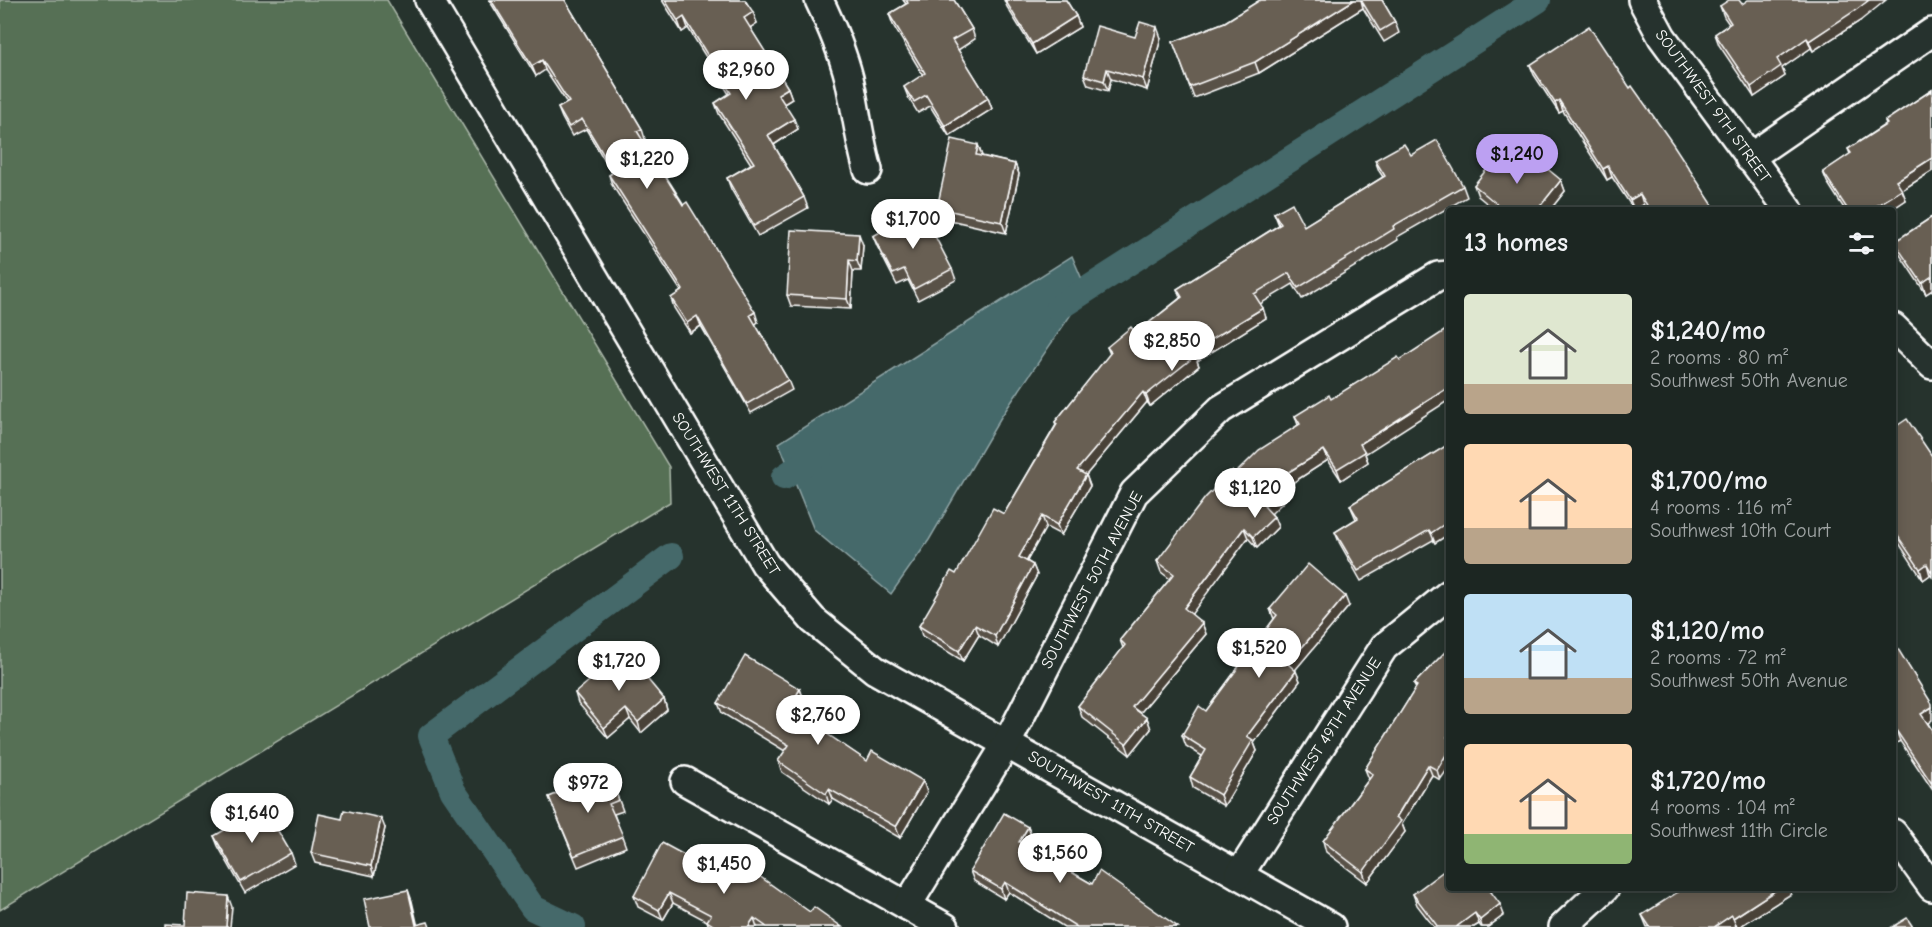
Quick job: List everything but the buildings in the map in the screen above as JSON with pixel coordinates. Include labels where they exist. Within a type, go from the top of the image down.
[{"type":"street","name":"SOUTHWEST 11TH STREET","points":[[429,0],[765,564],[813,620],[875,670],[1331,927]]},
{"type":"street","points":[[819,0],[830,23],[849,79],[858,136],[868,170]]},
{"type":"street","name":"SOUTHWEST 9TH STREET","points":[[1642,0],[1662,37],[1787,207]]},
{"type":"street","points":[[1749,158],[1932,32]]},
{"type":"street","name":"SOUTHWEST 50TH AVENUE","points":[[907,906],[1007,743],[1134,493],[1221,410],[1438,276],[1446,275]]},
{"type":"street","points":[[1896,330],[1932,365]]},
{"type":"street","name":"SOUTHWEST 49TH AVENUE","points":[[1239,875],[1384,647],[1446,596]]},
{"type":"street","points":[[685,781],[945,927]]},
{"type":"street","points":[[1896,837],[1932,887]]},
{"type":"street","points":[[1563,927],[1602,891]]},
{"type":"green space","points":[[0,0],[387,0],[669,467],[670,502],[0,910]]},
{"type":"water","points":[[1072,256],[1087,291],[1001,417],[929,540],[891,594],[814,530],[779,443]]},
{"type":"waterway","points":[[1058,308],[1538,0]]},
{"type":"waterway","points":[[784,477],[820,453]]},
{"type":"waterway","points":[[573,927],[533,908],[453,791],[431,736],[671,556]]}]
